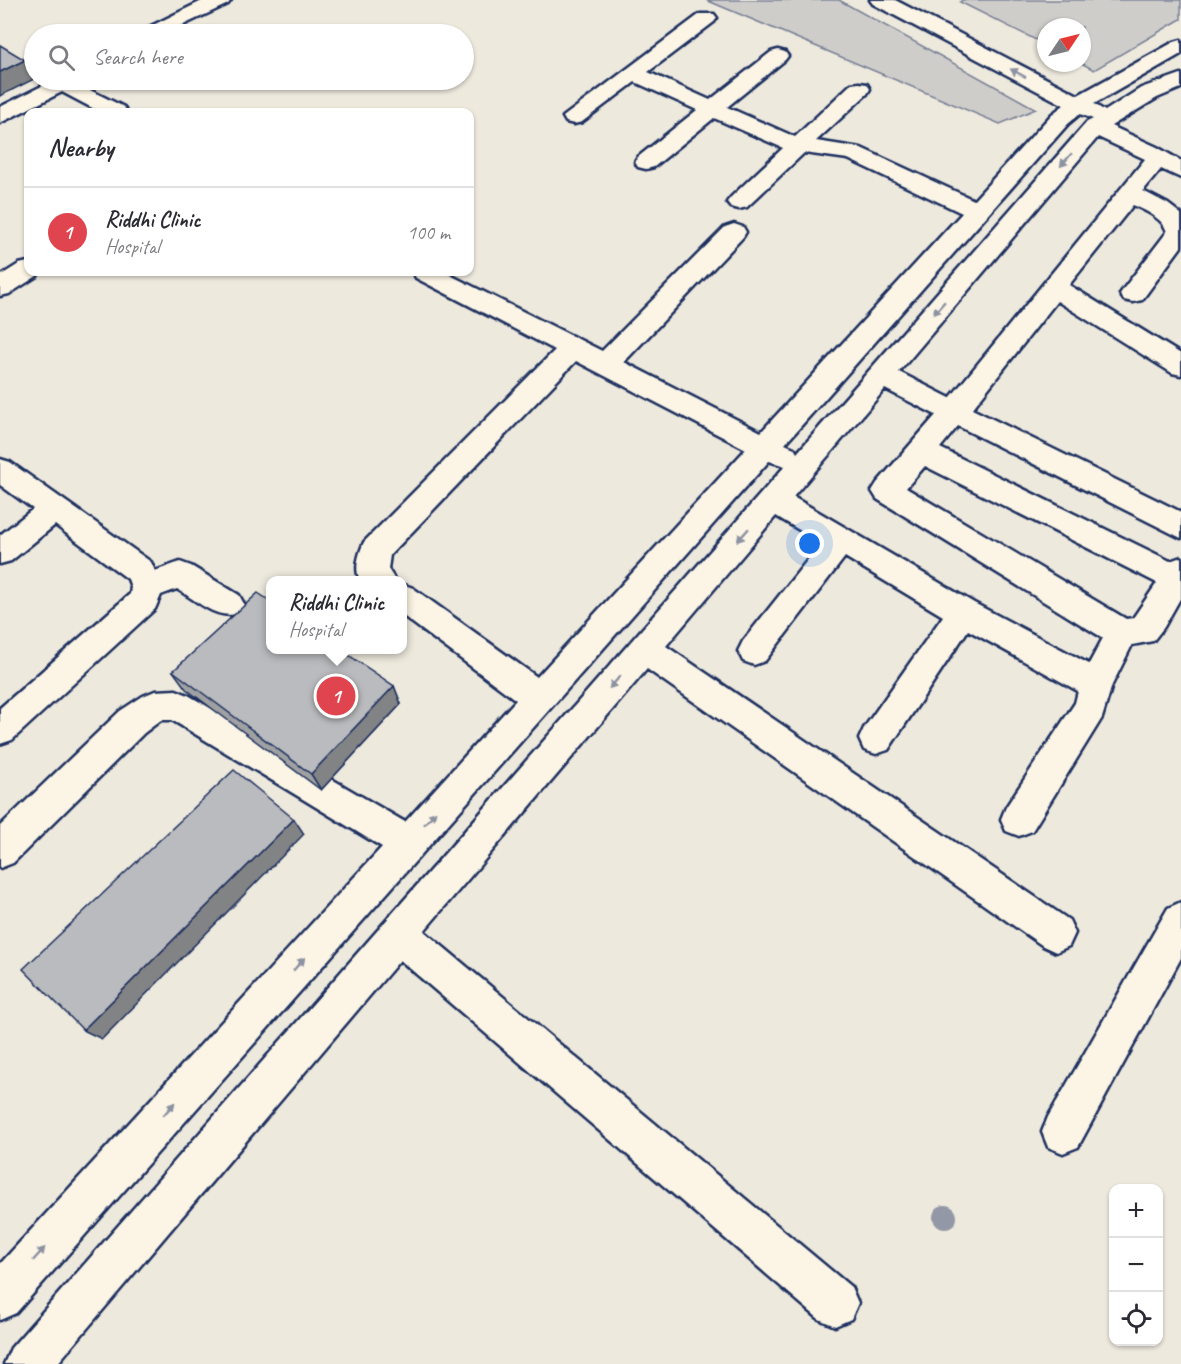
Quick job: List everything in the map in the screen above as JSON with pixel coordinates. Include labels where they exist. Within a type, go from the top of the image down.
[{"type":"street","points":[[160,24],[175,10],[221,0]]},
{"type":"street","points":[[920,0],[1005,43]]},
{"type":"street","points":[[885,1],[1098,105],[1157,159],[1181,171]]},
{"type":"street","points":[[573,117],[707,18]]},
{"type":"street","points":[[27,1364],[881,375],[1098,105],[1139,70],[1181,46]]},
{"type":"street","points":[[646,162],[778,56]]},
{"type":"street","points":[[1139,70],[1178,85]]},
{"type":"street","points":[[633,73],[711,110],[800,146],[853,153],[976,210]]},
{"type":"street","points":[[0,1297],[1060,119],[1098,105],[1178,85]]},
{"type":"street","points":[[739,202],[859,89]]},
{"type":"street","points":[[0,116],[50,90]]},
{"type":"street","points":[[79,90],[109,108]]},
{"type":"street","points":[[921,451],[1178,573],[1153,618],[1142,630],[1122,633],[887,490],[954,412],[1157,159]]},
{"type":"street","points":[[1130,194],[1172,218],[1178,225],[1179,233],[1133,294]]},
{"type":"street","points":[[606,364],[734,232]]},
{"type":"street","points":[[0,288],[24,273]]},
{"type":"street","points":[[433,276],[802,466]]},
{"type":"street","points":[[1054,287],[1181,366]]},
{"type":"street","points":[[375,576],[372,574],[375,551],[573,347]]},
{"type":"street","points":[[881,375],[1181,526]]},
{"type":"street","points":[[0,470],[140,571],[147,587],[144,600],[0,729]]},
{"type":"street","points":[[773,500],[963,612],[1096,684]]},
{"type":"street","points":[[0,552],[54,509]]},
{"type":"street","points":[[754,651],[841,540]]},
{"type":"street","points":[[147,587],[180,575],[228,604]]},
{"type":"street","points":[[407,601],[539,697]]},
{"type":"street","points":[[876,739],[963,612]]},
{"type":"street","points":[[1019,819],[1090,708],[1096,684],[1122,633]]},
{"type":"street","points":[[644,649],[1056,933]]},
{"type":"street","points":[[0,851],[132,722],[155,706],[176,705],[408,843]]},
{"type":"street","points":[[1063,1132],[1181,921]]},
{"type":"street","points":[[398,934],[835,1303]]},
{"type":"shaded area","points":[[706,0],[839,0],[1036,109],[1000,124]]},
{"type":"shaded area","points":[[962,0],[1181,0],[1181,19],[1094,70],[1091,68],[1091,18],[1037,18],[1037,40],[960,2]]},
{"type":"building","points":[[0,45],[24,59],[24,60],[0,72]]},
{"type":"building","points":[[258,593],[266,598],[266,654],[347,654],[394,686],[311,774],[173,671]]},
{"type":"building","points":[[234,770],[294,819],[83,1030],[23,969]]},
{"type":"place","name":"Riddhi Clinic","points":[[336,696]]}]
